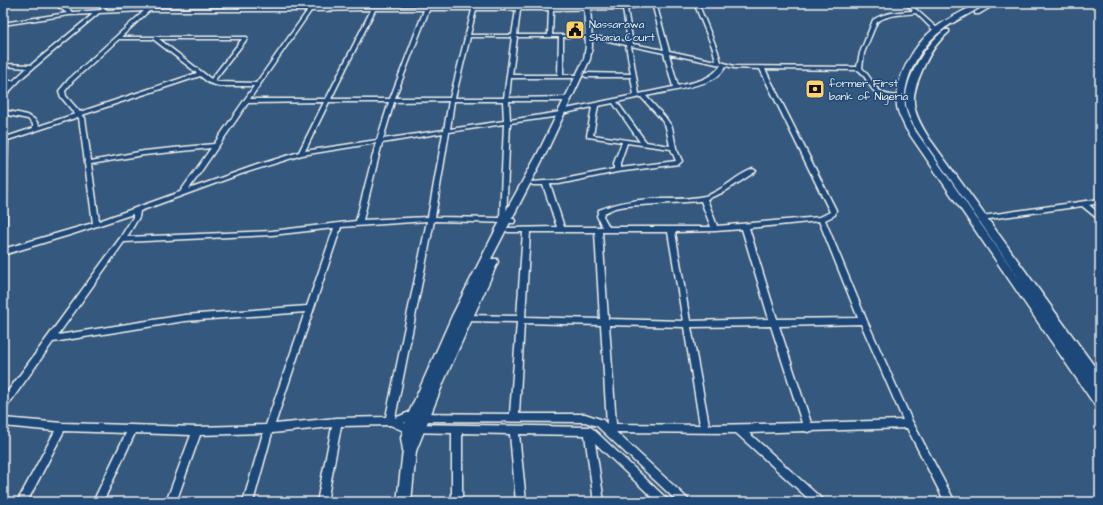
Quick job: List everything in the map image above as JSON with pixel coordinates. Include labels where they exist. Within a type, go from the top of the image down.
[{"type":"main road","points":[[982,3],[936,30],[924,42],[905,78],[905,98],[922,131],[1100,384]]},
{"type":"main road","points":[[994,3],[945,32],[938,38],[927,52],[905,98],[901,110],[910,129],[1100,403]]},
{"type":"main road","points":[[418,417],[465,318],[507,223],[533,183],[568,99],[592,59],[589,6]]},
{"type":"main road","points":[[404,502],[410,450],[416,440],[414,428],[458,316],[582,76]]},
{"type":"street","points":[[55,3],[72,14]]},
{"type":"street","points":[[99,3],[105,11]]},
{"type":"street","points":[[189,10],[194,3]]},
{"type":"street","points":[[182,193],[214,146],[248,101],[314,3]]},
{"type":"street","points":[[3,24],[105,11],[427,9],[476,6],[518,9],[551,9],[589,6],[627,6],[650,3]]},
{"type":"street","points":[[654,3],[676,88]]},
{"type":"street","points":[[3,252],[96,224],[262,164],[301,153],[507,123],[563,113],[676,88],[713,78],[717,75],[721,64],[696,3]]},
{"type":"street","points":[[907,3],[936,30]]},
{"type":"street","points":[[392,422],[452,100],[476,6]]},
{"type":"street","points":[[533,183],[559,182],[617,170],[678,163],[680,161],[673,148],[669,127],[663,118],[640,96],[633,76],[629,44],[627,6]]},
{"type":"street","points":[[301,153],[374,9]]},
{"type":"street","points":[[359,223],[379,142],[392,100],[427,9]]},
{"type":"street","points":[[507,223],[506,99],[518,9]]},
{"type":"street","points":[[550,36],[551,9]]},
{"type":"street","points":[[96,224],[82,118],[63,96],[62,91],[71,80],[119,38],[148,10]]},
{"type":"street","points":[[3,95],[32,67],[98,12]]},
{"type":"street","points":[[860,69],[862,53],[875,20],[887,15],[917,12]]},
{"type":"street","points":[[468,36],[590,37],[667,51],[741,68],[860,69],[864,72],[876,91],[886,96],[905,98]]},
{"type":"street","points":[[560,76],[561,36]]},
{"type":"street","points":[[119,38],[245,38],[211,82]]},
{"type":"street","points":[[154,38],[211,82],[218,84],[258,85]]},
{"type":"street","points":[[3,65],[32,67]]},
{"type":"street","points":[[122,240],[272,233],[359,223],[431,219],[507,223],[527,230],[671,230],[745,227],[821,219],[831,215],[833,210],[762,67]]},
{"type":"street","points":[[3,225],[5,139],[200,74]]},
{"type":"street","points":[[510,76],[633,76]]},
{"type":"street","points":[[3,83],[14,83]]},
{"type":"street","points":[[248,101],[568,99]]},
{"type":"street","points":[[615,102],[644,143]]},
{"type":"street","points":[[595,106],[590,136],[673,148]]},
{"type":"street","points":[[3,112],[30,118],[36,124],[36,129]]},
{"type":"street","points":[[617,170],[617,163],[626,142]]},
{"type":"street","points":[[87,163],[170,150],[214,146]]},
{"type":"street","points":[[609,428],[604,321],[603,230],[600,216],[602,212],[630,204],[703,198],[753,171]]},
{"type":"street","points":[[546,183],[561,229]]},
{"type":"street","points":[[703,198],[714,229]]},
{"type":"street","points":[[982,218],[1100,201]]},
{"type":"street","points":[[1083,203],[1100,217]]},
{"type":"street","points":[[3,404],[122,240],[136,217],[137,210]]},
{"type":"street","points":[[821,219],[863,321],[909,424],[950,502]]},
{"type":"street","points":[[248,502],[269,429],[338,225]]},
{"type":"street","points":[[745,227],[808,428]]},
{"type":"street","points":[[514,417],[527,230]]},
{"type":"street","points":[[671,230],[705,429]]},
{"type":"street","points":[[51,339],[186,318],[310,309]]},
{"type":"street","points":[[465,318],[686,324],[863,321]]},
{"type":"street","points":[[392,422],[407,417],[585,418],[609,428],[684,502]]},
{"type":"street","points":[[3,422],[62,427],[197,431],[269,429],[337,422],[392,422],[414,428],[589,431],[664,502]]},
{"type":"street","points":[[322,502],[337,422]]},
{"type":"street","points":[[609,428],[738,429],[909,424]]},
{"type":"street","points":[[22,502],[62,427]]},
{"type":"street","points":[[98,502],[132,428]]},
{"type":"street","points":[[457,429],[457,502]]},
{"type":"street","points":[[514,429],[521,502]]},
{"type":"street","points":[[738,429],[819,502]]},
{"type":"street","points":[[171,502],[197,431]]},
{"type":"street","points":[[589,431],[599,502]]},
{"type":"place","name":"Nassarawa Sharia Court","points":[[575,30]]},
{"type":"place","name":"former First bank of Nigeria","points":[[815,89]]}]
